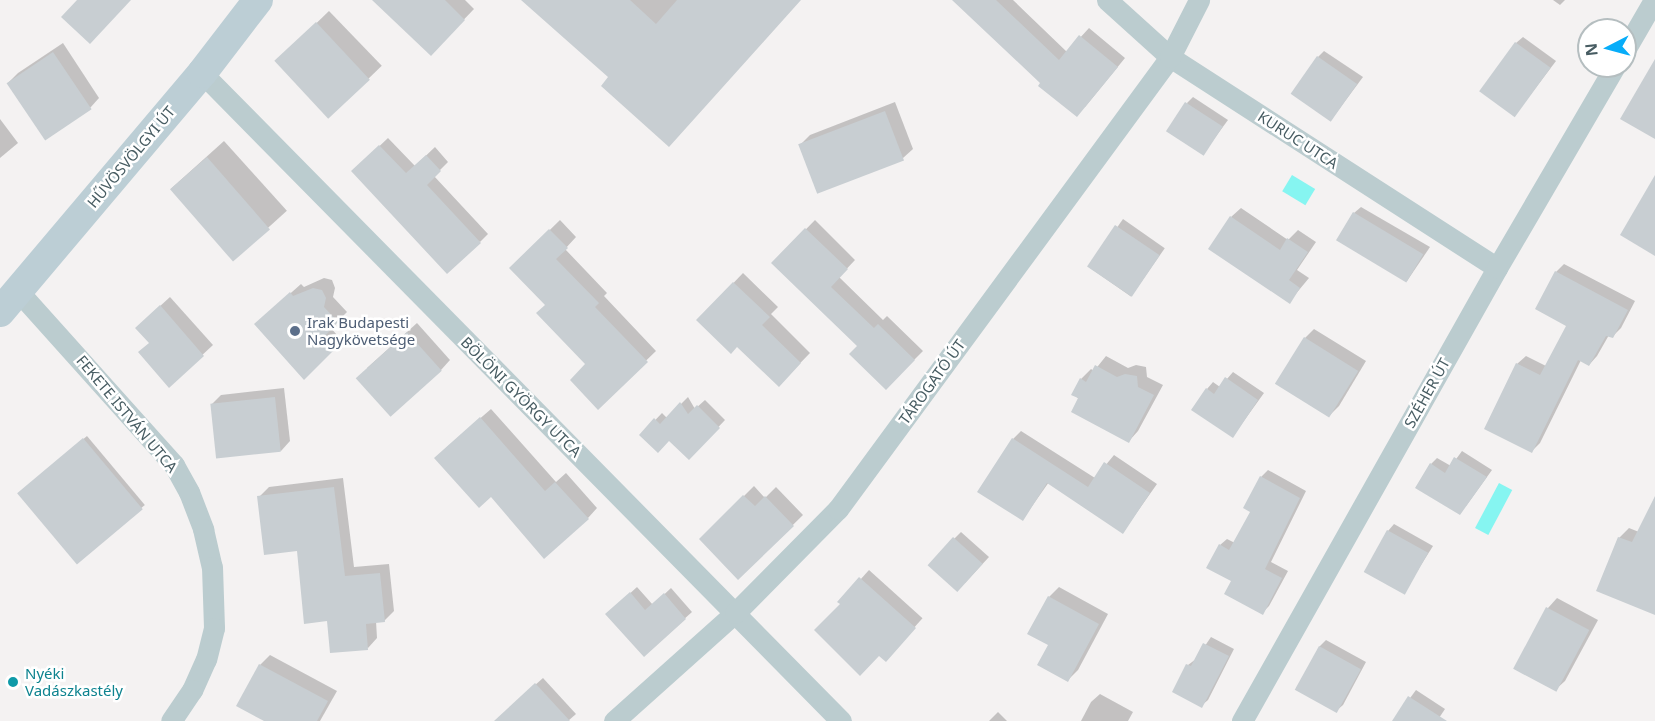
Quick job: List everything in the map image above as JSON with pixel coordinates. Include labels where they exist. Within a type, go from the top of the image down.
[{"type":"main road","name":"HŰVÖSVÖLGYI ÚT","points":[[9,302],[202,73],[258,0]]},
{"type":"street","name":"KURUC UTCA","points":[[1107,0],[1170,57],[1497,268]]},
{"type":"street","name":"TÁROGATÓ ÚT","points":[[614,721],[735,613],[838,509],[1170,57],[1199,0]]},
{"type":"street","points":[[1637,29],[1654,0]]},
{"type":"street","name":"BÖLÖNI GYÖRGY UTCA","points":[[202,73],[841,721]]},
{"type":"street","name":"SZÉHER ÚT","points":[[1242,721],[1497,268],[1608,78]]},
{"type":"street","name":"FEKETE ISTVÁN UTCA","points":[[9,302],[174,465],[189,492],[212,567],[214,628],[192,690],[171,721]]},
{"type":"water","points":[[1292,175],[1315,189],[1305,205],[1282,191]]},
{"type":"water","points":[[1499,483],[1512,490],[1488,535],[1475,528]]},
{"type":"building","points":[[77,0],[131,0],[90,44],[61,17]]},
{"type":"building","points":[[372,0],[445,0],[465,20],[431,56]]},
{"type":"building","points":[[521,0],[630,0],[656,24],[677,0],[801,0],[669,147],[601,86],[608,77]]},
{"type":"building","points":[[952,0],[996,0],[1059,60],[1079,35],[1118,67],[1077,117],[1038,86],[1040,83]]},
{"type":"building","points":[[316,22],[370,80],[328,119],[274,61]]},
{"type":"building","points":[[1515,42],[1551,68],[1515,117],[1479,91]]},
{"type":"building","points":[[53,52],[92,109],[45,141],[7,83]]},
{"type":"building","points":[[1317,56],[1357,84],[1331,122],[1291,94]]},
{"type":"building","points":[[1655,59],[1655,139],[1620,119]]},
{"type":"building","points":[[1185,102],[1223,127],[1204,156],[1166,131]]},
{"type":"building","points":[[885,111],[904,160],[817,194],[798,144]]},
{"type":"building","points":[[379,145],[406,173],[426,155],[441,171],[427,185],[481,243],[447,274],[351,171]]},
{"type":"building","points":[[207,157],[270,229],[233,262],[170,189]]},
{"type":"building","points":[[1655,175],[1655,256],[1620,235]]},
{"type":"building","points":[[1353,212],[1423,254],[1406,283],[1336,240]]},
{"type":"building","points":[[1230,216],[1280,250],[1287,238],[1308,252],[1289,280],[1300,288],[1290,304],[1208,249]]},
{"type":"building","points":[[1115,225],[1160,255],[1132,297],[1087,266]]},
{"type":"building","points":[[805,228],[848,269],[831,287],[874,328],[878,324],[915,360],[886,390],[849,354],[857,346],[771,263]]},
{"type":"building","points":[[549,229],[568,248],[556,259],[599,303],[595,307],[648,362],[598,410],[570,380],[585,364],[536,313],[545,305],[509,268]]},
{"type":"building","points":[[1555,271],[1628,310],[1613,338],[1606,336],[1589,366],[1578,360],[1532,453],[1484,429],[1516,363],[1540,375],[1566,326],[1535,309]]},
{"type":"building","points":[[733,282],[770,317],[762,325],[801,363],[779,387],[737,347],[731,354],[696,320]]},
{"type":"building","name":"Irak Budapesti Nagykövetsége","points":[[313,288],[322,290],[326,298],[324,307],[338,322],[322,339],[333,351],[304,380],[254,324],[290,292],[293,296]]},
{"type":"building","points":[[160,305],[204,356],[169,388],[138,352],[149,343],[135,328]]},
{"type":"building","points":[[407,332],[442,371],[391,417],[356,378]]},
{"type":"building","points":[[1304,337],[1358,371],[1329,418],[1275,384]]},
{"type":"building","points":[[1095,365],[1117,377],[1125,374],[1137,376],[1138,387],[1154,395],[1129,443],[1071,412],[1078,398],[1071,395],[1080,378],[1086,382]]},
{"type":"building","points":[[1225,377],[1258,400],[1233,438],[1191,410],[1206,388],[1214,394]]},
{"type":"building","points":[[275,397],[281,452],[216,458],[210,404]]},
{"type":"building","points":[[680,402],[688,414],[697,405],[720,428],[689,460],[669,441],[658,453],[639,435],[654,418],[660,424]]},
{"type":"building","points":[[480,417],[545,491],[555,482],[589,519],[544,559],[491,497],[479,508],[434,458]]},
{"type":"building","points":[[83,438],[143,509],[77,565],[17,493]]},
{"type":"building","points":[[1012,438],[1088,487],[1104,462],[1150,493],[1123,534],[1047,483],[1023,521],[977,492]]},
{"type":"building","points":[[1454,457],[1487,477],[1460,515],[1415,488],[1430,463],[1445,473]]},
{"type":"building","points":[[1260,476],[1300,498],[1265,569],[1282,578],[1263,615],[1224,594],[1231,581],[1206,568],[1219,544],[1229,550],[1250,512],[1243,508]]},
{"type":"building","points":[[334,487],[345,576],[380,573],[385,622],[366,624],[368,650],[330,653],[327,621],[304,624],[297,551],[264,555],[257,496]]},
{"type":"building","points":[[743,495],[755,506],[765,496],[794,526],[738,580],[699,539]]},
{"type":"building","points":[[1655,496],[1655,615],[1596,591],[1618,537],[1632,542]]},
{"type":"building","points":[[1387,530],[1428,553],[1405,595],[1364,572]]},
{"type":"building","points":[[953,537],[983,564],[957,592],[928,565]]},
{"type":"building","points":[[859,577],[916,628],[886,662],[879,656],[860,676],[814,630],[840,604],[837,602]]},
{"type":"building","points":[[630,592],[645,610],[664,593],[686,619],[644,657],[605,614]]},
{"type":"building","points":[[1048,596],[1099,624],[1068,682],[1037,665],[1048,645],[1027,634]]},
{"type":"building","points":[[1546,607],[1589,630],[1556,692],[1513,669]]},
{"type":"building","points":[[1203,643],[1229,656],[1202,708],[1172,692],[1186,664],[1191,666]]},
{"type":"building","points":[[1319,646],[1361,669],[1337,713],[1295,690]]},
{"type":"building","points":[[259,664],[328,701],[317,721],[264,721],[236,706]]},
{"type":"building","points":[[535,683],[570,721],[494,721]]},
{"type":"building","points":[[1408,696],[1447,721],[1392,721]]},
{"type":"place","name":"Irak Budapesti Nagykövetsége","points":[[295,331]]},
{"type":"place","name":"Nyéki Vadászkastély","points":[[13,682]]}]
